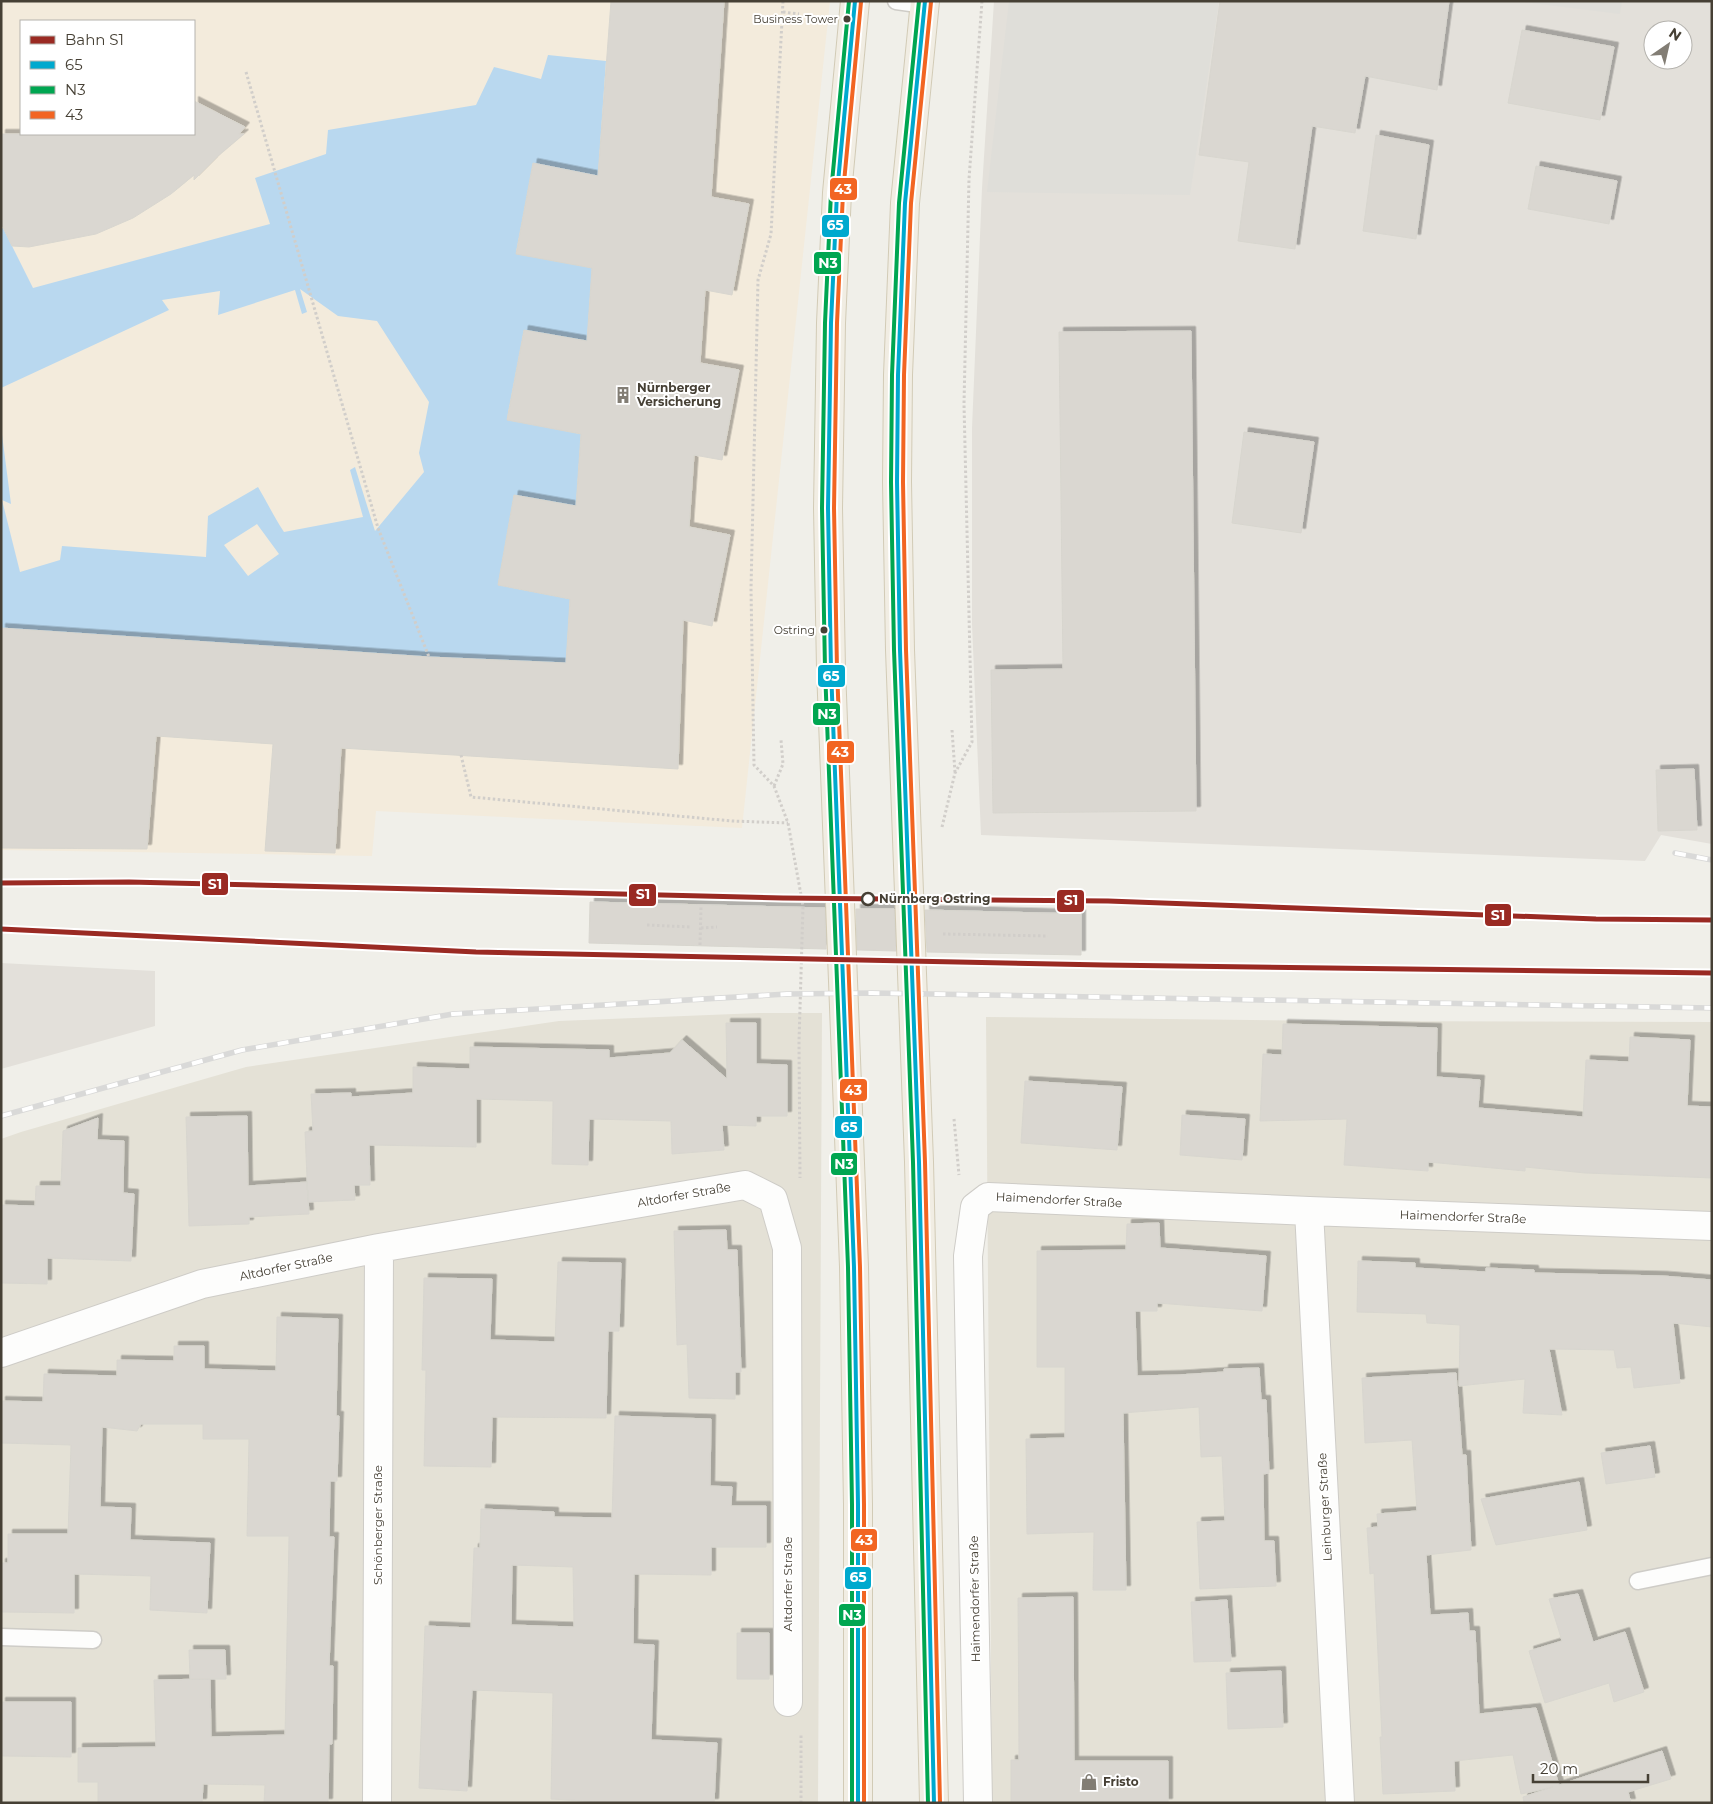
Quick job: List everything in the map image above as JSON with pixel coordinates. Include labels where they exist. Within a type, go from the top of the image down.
[{"type":"main road","points":[[855,1],[837,193],[830,323],[828,508],[831,669],[854,1277],[858,1504],[858,1803]]},
{"type":"main road","points":[[925,3],[905,203],[897,482],[900,640],[920,1202],[934,1803]]},
{"type":"street","name":"Altdorfer Straße","points":[[1,1353],[202,1284],[379,1248],[745,1185],[773,1199],[788,1248],[788,1702]]},
{"type":"street","name":"Haimendorfer Straße","points":[[978,1803],[968,1256],[975,1206],[988,1197],[1309,1212],[1712,1226]]},
{"type":"street","name":"Leinburger Straße","points":[[1309,1212],[1340,1803]]},
{"type":"street","name":"Schönberger Straße","points":[[377,1803],[379,1248]]},
{"type":"lane","points":[[896,1],[925,3]]},
{"type":"lane","points":[[1638,1581],[1712,1566]]},
{"type":"lane","points":[[1,1638],[93,1640]]},
{"type":"path","points":[[783,1],[772,234],[758,280],[751,589],[754,765],[774,786],[788,823],[803,906],[799,1042],[800,1181]]},
{"type":"path","points":[[952,730],[955,773],[972,742],[964,404],[969,178],[982,1]]},
{"type":"path","points":[[782,12],[799,14]]},
{"type":"path","points":[[246,72],[378,528],[429,656]]},
{"type":"path","points":[[774,786],[783,764],[780,740]]},
{"type":"path","points":[[460,755],[471,797],[732,822],[788,823]]},
{"type":"path","points":[[700,945],[702,907]]},
{"type":"path","points":[[647,925],[691,927]]},
{"type":"path","points":[[701,928],[718,927]]},
{"type":"path","points":[[940,934],[1048,936]]},
{"type":"path","points":[[954,1116],[960,1193],[975,1206]]},
{"type":"path","points":[[788,1702],[801,1724],[801,1803]]},
{"type":"shaded area","points":[[1,1],[830,1],[742,828],[376,811],[372,856],[1,850]]},
{"type":"shaded area","points":[[994,1],[1712,1],[1712,844],[1661,835],[1645,861],[981,835],[972,624],[972,428],[982,188]]},
{"type":"shaded area","points":[[1009,1],[1219,1],[1190,195],[987,192]]},
{"type":"shaded area","points":[[1516,1],[1622,1],[1620,14]]},
{"type":"shaded area","points":[[1,963],[155,971],[155,1026],[1,1069]]},
{"type":"shaded area","points":[[759,1013],[822,1013],[818,1803],[1,1803],[1,1139],[246,1067],[559,1021]]},
{"type":"shaded area","points":[[986,1017],[1329,1021],[1712,1022],[1712,1803],[992,1803]]},
{"type":"water","points":[[548,55],[606,61],[598,176],[533,164],[516,253],[592,268],[587,341],[524,330],[507,419],[581,434],[576,506],[514,495],[498,585],[570,599],[566,663],[429,657],[1,628],[1,427],[11,504],[2,500],[20,572],[60,560],[62,546],[206,557],[208,516],[258,487],[284,532],[363,517],[350,470],[355,467],[375,531],[424,472],[419,453],[429,402],[377,321],[338,316],[300,289],[307,312],[302,314],[295,290],[218,315],[220,291],[162,300],[169,310],[1,388],[1,229],[3,228],[33,288],[270,224],[255,178],[326,154],[328,130],[476,105],[494,67],[541,79]],"holes":[[[257,524],[279,554],[248,576],[224,545]]]},
{"type":"building","name":"Nürnberger Versicherung","points":[[611,1],[724,1],[711,197],[749,204],[732,295],[705,290],[700,363],[739,370],[722,460],[694,455],[689,527],[730,535],[712,626],[683,620],[678,769],[341,748],[335,853],[265,851],[273,744],[156,736],[147,849],[1,848],[1,628],[429,657],[566,663],[570,599],[498,585],[514,495],[576,506],[581,434],[507,420],[524,330],[587,341],[592,268],[516,254],[533,163],[598,176]]},
{"type":"building","points":[[1220,1],[1449,1],[1437,90],[1365,76],[1355,133],[1312,126],[1295,249],[1238,241],[1249,162],[1199,155]]},
{"type":"building","points":[[1522,30],[1614,47],[1600,120],[1508,103]]},
{"type":"building","points":[[195,102],[245,127],[239,134],[244,134],[194,180],[194,175],[171,194],[133,218],[96,234],[29,247],[12,246],[1,223],[1,134],[195,135]]},
{"type":"building","points":[[1376,135],[1429,145],[1416,239],[1363,231]]},
{"type":"building","points":[[1536,166],[1617,181],[1609,224],[1528,209]]},
{"type":"building","points":[[1191,331],[1196,811],[993,813],[991,670],[1063,669],[1059,332]]},
{"type":"building","points":[[1244,432],[1314,442],[1301,533],[1232,523]]},
{"type":"building","points":[[1694,769],[1697,830],[1658,831],[1656,770]]},
{"type":"building","points":[[590,902],[825,908],[826,949],[589,943]]},
{"type":"building","points":[[856,909],[894,909],[896,951],[857,950]]},
{"type":"building","points":[[925,910],[1081,914],[1081,955],[927,952]]},
{"type":"building","points":[[726,1023],[756,1023],[756,1064],[787,1065],[787,1116],[756,1116],[756,1126],[722,1125],[724,1150],[672,1154],[671,1121],[589,1119],[588,1165],[552,1164],[553,1101],[476,1099],[476,1147],[369,1145],[370,1185],[354,1185],[355,1200],[308,1202],[305,1132],[313,1131],[311,1094],[351,1093],[351,1097],[413,1093],[413,1067],[470,1069],[470,1047],[609,1050],[609,1058],[670,1053],[682,1040],[727,1079]]},
{"type":"building","points":[[1283,1024],[1437,1028],[1436,1077],[1480,1080],[1478,1108],[1583,1117],[1586,1060],[1629,1062],[1630,1037],[1690,1040],[1687,1106],[1712,1107],[1712,1178],[1585,1173],[1525,1167],[1525,1171],[1428,1162],[1428,1171],[1344,1165],[1347,1119],[1260,1121],[1263,1054],[1282,1055]]},
{"type":"building","points":[[1025,1081],[1122,1087],[1117,1150],[1021,1143]]},
{"type":"building","points":[[1182,1115],[1245,1119],[1242,1160],[1180,1155]]},
{"type":"building","points":[[247,1116],[248,1186],[307,1182],[309,1214],[249,1217],[249,1224],[189,1226],[186,1117]]},
{"type":"building","points":[[98,1118],[97,1140],[124,1141],[123,1193],[134,1194],[131,1261],[47,1258],[47,1284],[1,1283],[1,1205],[35,1206],[36,1186],[61,1186],[63,1131]]},
{"type":"building","points":[[1159,1223],[1160,1248],[1266,1256],[1262,1311],[1157,1303],[1157,1311],[1135,1311],[1137,1376],[1224,1372],[1224,1369],[1259,1368],[1261,1400],[1266,1400],[1269,1473],[1263,1474],[1264,1541],[1274,1541],[1276,1586],[1200,1589],[1197,1522],[1225,1521],[1222,1456],[1201,1457],[1199,1407],[1123,1413],[1126,1590],[1093,1590],[1094,1532],[1027,1534],[1026,1439],[1065,1438],[1065,1367],[1037,1367],[1037,1251],[1126,1250],[1127,1224]]},
{"type":"building","points":[[726,1230],[727,1250],[737,1250],[741,1372],[735,1372],[735,1399],[689,1398],[687,1344],[677,1345],[674,1231]]},
{"type":"building","points":[[1358,1261],[1415,1263],[1415,1268],[1486,1272],[1486,1268],[1534,1270],[1534,1273],[1663,1276],[1712,1280],[1712,1327],[1673,1323],[1680,1383],[1634,1388],[1631,1367],[1617,1368],[1614,1350],[1549,1349],[1562,1415],[1523,1413],[1525,1379],[1459,1386],[1460,1325],[1427,1323],[1426,1314],[1357,1312]]},
{"type":"building","points":[[558,1262],[621,1263],[619,1331],[608,1331],[606,1418],[492,1417],[491,1467],[424,1466],[426,1370],[422,1370],[424,1278],[492,1279],[490,1340],[555,1342]]},
{"type":"building","points":[[277,1317],[338,1319],[336,1416],[339,1416],[337,1481],[330,1481],[329,1537],[334,1537],[329,1666],[333,1666],[332,1744],[329,1744],[328,1803],[264,1803],[265,1785],[203,1784],[202,1803],[98,1803],[98,1782],[78,1782],[78,1748],[156,1747],[154,1680],[210,1679],[211,1737],[285,1735],[289,1536],[247,1536],[249,1439],[203,1439],[203,1424],[141,1424],[137,1431],[102,1427],[100,1507],[131,1508],[130,1540],[210,1543],[207,1613],[150,1610],[151,1576],[74,1574],[74,1613],[1,1612],[1,1563],[8,1563],[8,1534],[68,1534],[71,1445],[1,1443],[1,1401],[43,1402],[44,1374],[117,1376],[117,1360],[174,1361],[174,1346],[204,1346],[204,1369],[276,1371]]},
{"type":"building","points":[[1456,1373],[1462,1455],[1466,1455],[1471,1550],[1426,1555],[1430,1615],[1468,1613],[1469,1631],[1475,1631],[1479,1714],[1536,1708],[1559,1785],[1662,1751],[1671,1779],[1628,1792],[1631,1803],[1524,1803],[1523,1797],[1553,1787],[1521,1794],[1513,1755],[1454,1761],[1455,1791],[1383,1794],[1374,1573],[1370,1574],[1367,1528],[1378,1527],[1377,1514],[1417,1511],[1412,1440],[1365,1443],[1362,1378]]},
{"type":"building","points":[[615,1416],[711,1419],[710,1486],[732,1487],[731,1506],[766,1506],[766,1547],[711,1547],[711,1575],[634,1574],[633,1644],[654,1645],[651,1740],[717,1743],[714,1803],[614,1803],[551,1799],[553,1693],[472,1690],[467,1791],[419,1788],[425,1626],[471,1628],[474,1548],[480,1548],[481,1509],[554,1512],[554,1517],[612,1518]],"holes":[[[512,1565],[573,1567],[574,1627],[511,1625]]]},
{"type":"building","points":[[1650,1446],[1655,1477],[1606,1484],[1601,1453]]},
{"type":"building","points":[[1579,1482],[1587,1530],[1496,1545],[1481,1499]]},
{"type":"building","points":[[1578,1594],[1593,1642],[1625,1632],[1644,1692],[1614,1702],[1609,1683],[1545,1703],[1529,1651],[1562,1641],[1549,1599]]},
{"type":"building","points":[[1073,1597],[1074,1761],[1168,1761],[1168,1803],[1011,1803],[1011,1760],[1019,1760],[1018,1598]]},
{"type":"building","points":[[1227,1600],[1231,1661],[1194,1662],[1191,1602]]},
{"type":"building","points":[[737,1633],[769,1633],[769,1679],[737,1679]]},
{"type":"building","points":[[189,1650],[225,1650],[226,1679],[190,1679]]},
{"type":"building","points":[[1281,1671],[1283,1727],[1228,1729],[1226,1673]]},
{"type":"building","points":[[1,1702],[71,1702],[71,1757],[1,1756]]},
{"type":"railway","points":[[1675,853],[1712,860]]},
{"type":"railway","points":[[1,1116],[242,1050],[453,1014],[787,994],[872,993],[1712,1008]]},
{"type":"rail line","name":"S1","points":[[1,883],[129,882],[783,898],[1108,901],[1596,919],[1712,920]]},
{"type":"rail line","name":"S1","points":[[1,929],[476,952],[1104,965],[1712,973]]},
{"type":"transit line","name":"N3","points":[[849,1],[831,193],[825,323],[822,508],[825,669],[848,1267],[852,1504],[852,1803]]},
{"type":"transit line","name":"65","points":[[855,1],[837,193],[831,323],[828,508],[831,669],[854,1267],[858,1504],[858,1803]]},
{"type":"transit line","name":"N3","points":[[919,1],[899,203],[892,375],[891,482],[894,650],[913,1162],[928,1803]]},
{"type":"transit line","name":"65","points":[[925,1],[905,203],[898,375],[897,482],[900,650],[919,1162],[934,1803]]},
{"type":"transit line","name":"43","points":[[861,2],[843,193],[837,323],[834,508],[837,669],[860,1267],[864,1504],[864,1803]]},
{"type":"transit line","name":"43","points":[[931,2],[911,203],[904,375],[903,482],[906,650],[925,1162],[940,1803]]},
{"type":"place","name":"Business Tower","points":[[847,19]]},
{"type":"place","name":"Nürnberger Versicherung","points":[[623,395]]},
{"type":"place","name":"Ostring","points":[[824,630]]},
{"type":"place","name":"Nürnberg Ostring","points":[[868,899]]},
{"type":"place","name":"Fristo","points":[[1089,1782]]}]
